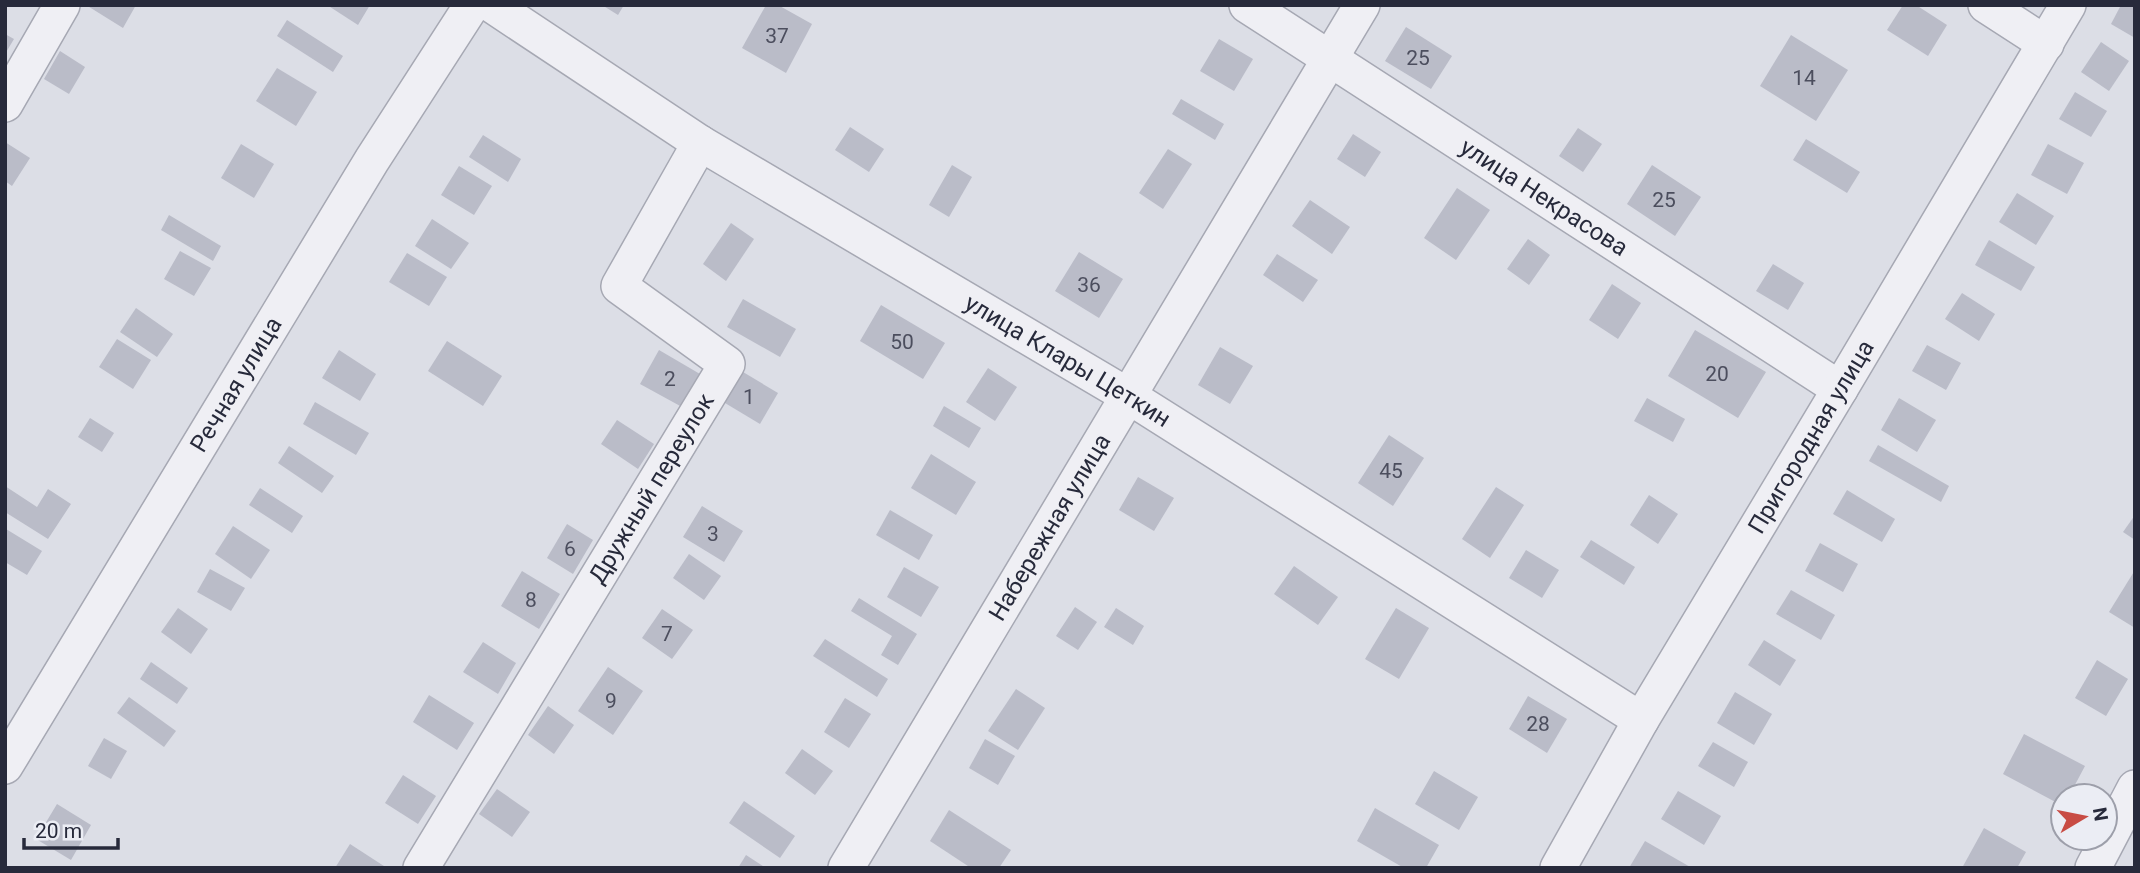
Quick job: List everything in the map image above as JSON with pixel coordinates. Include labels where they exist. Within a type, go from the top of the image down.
[{"type":"street","points":[[5,104],[62,5]]},
{"type":"street","name":"Речная улица","points":[[5,766],[372,160],[472,5]]},
{"type":"street","name":"улица Клары Цеткин","points":[[492,5],[700,144],[1130,397],[1641,720]]},
{"type":"street","name":"улица Некрасова","points":[[1247,5],[1840,389]]},
{"type":"street","name":"Набережная улица","points":[[846,868],[1362,5]]},
{"type":"street","points":[[1986,5],[2046,44]]},
{"type":"street","name":"Пригородная улица","points":[[1558,868],[1641,720],[2068,5]]},
{"type":"street","name":"Дружный переулок","points":[[421,868],[727,365],[619,286],[700,144]]},
{"type":"street","points":[[2093,868],[2135,788]]},
{"type":"building","points":[[86,5],[136,5],[123,28]]},
{"type":"building","points":[[327,5],[370,5],[358,25]]},
{"type":"building","points":[[602,5],[624,5],[618,15]]},
{"type":"building","points":[[766,5],[778,5],[812,24],[786,73],[742,48]]},
{"type":"building","points":[[1903,5],[1916,5],[1947,25],[1928,56],[1887,30]]},
{"type":"building","points":[[2121,5],[2135,5],[2135,38],[2111,24]]},
{"type":"building","points":[[287,20],[343,56],[333,72],[277,36]]},
{"type":"building","points":[[1406,27],[1452,56],[1431,89],[1385,61]]},
{"type":"building","points":[[5,34],[14,39],[5,54]]},
{"type":"building","points":[[1791,35],[1848,70],[1816,121],[1760,86]]},
{"type":"building","points":[[1219,39],[1253,59],[1234,91],[1200,71]]},
{"type":"building","points":[[2101,42],[2129,61],[2109,91],[2081,72]]},
{"type":"building","points":[[60,51],[85,67],[69,94],[44,79]]},
{"type":"building","points":[[277,68],[317,92],[296,126],[256,101]]},
{"type":"building","points":[[2075,92],[2107,111],[2091,137],[2059,119]]},
{"type":"building","points":[[1181,99],[1224,124],[1215,140],[1172,114]]},
{"type":"building","points":[[850,127],[884,149],[869,172],[835,150]]},
{"type":"building","points":[[1578,128],[1602,144],[1583,172],[1559,156]]},
{"type":"building","points":[[1353,134],[1381,152],[1365,177],[1337,159]]},
{"type":"building","points":[[483,135],[521,159],[508,182],[469,157]]},
{"type":"building","points":[[1806,139],[1860,172],[1847,193],[1793,160]]},
{"type":"building","points":[[5,142],[30,158],[12,186],[5,181]]},
{"type":"building","points":[[241,144],[274,164],[254,198],[221,178]]},
{"type":"building","points":[[2048,144],[2084,163],[2067,194],[2031,175]]},
{"type":"building","points":[[1168,149],[1192,164],[1163,209],[1139,193]]},
{"type":"building","points":[[952,165],[972,177],[949,217],[929,205]]},
{"type":"building","points":[[1652,165],[1701,197],[1675,236],[1627,204]]},
{"type":"building","points":[[459,166],[492,186],[474,215],[441,195]]},
{"type":"building","points":[[1457,188],[1490,210],[1456,260],[1424,238]]},
{"type":"building","points":[[2017,193],[2054,216],[2036,245],[1999,222]]},
{"type":"building","points":[[1310,200],[1350,227],[1332,254],[1292,226]]},
{"type":"building","points":[[169,215],[221,246],[213,261],[161,230]]},
{"type":"building","points":[[432,219],[469,243],[451,269],[415,246]]},
{"type":"building","points":[[731,223],[754,239],[726,281],[703,264]]},
{"type":"building","points":[[1528,239],[1550,255],[1529,285],[1507,269]]},
{"type":"building","points":[[1989,240],[2035,267],[2021,291],[1975,265]]},
{"type":"building","points":[[180,251],[211,268],[194,296],[164,279]]},
{"type":"building","points":[[1079,252],[1123,279],[1099,318],[1055,291]]},
{"type":"building","points":[[407,253],[447,277],[429,306],[389,282]]},
{"type":"building","points":[[1277,254],[1318,280],[1303,302],[1263,275]]},
{"type":"building","points":[[1773,264],[1804,283],[1788,310],[1756,291]]},
{"type":"building","points":[[1612,284],[1641,303],[1618,339],[1589,320]]},
{"type":"building","points":[[1962,293],[1995,314],[1979,341],[1945,319]]},
{"type":"building","points":[[743,299],[796,329],[780,357],[727,327]]},
{"type":"building","points":[[881,305],[945,343],[923,379],[860,341]]},
{"type":"building","points":[[136,308],[173,334],[157,357],[120,332]]},
{"type":"building","points":[[1695,330],[1766,372],[1738,418],[1668,376]]},
{"type":"building","points":[[117,339],[151,360],[133,389],[99,367]]},
{"type":"building","points":[[447,341],[502,376],[483,406],[428,371]]},
{"type":"building","points":[[1927,345],[1961,363],[1946,390],[1912,371]]},
{"type":"building","points":[[1220,347],[1253,366],[1230,404],[1198,385]]},
{"type":"building","points":[[339,350],[376,374],[360,401],[322,378]]},
{"type":"building","points":[[659,350],[700,374],[682,407],[640,384]]},
{"type":"building","points":[[988,368],[1017,387],[995,421],[966,402]]},
{"type":"building","points":[[738,369],[778,393],[760,424],[720,400]]},
{"type":"building","points":[[1647,398],[1685,419],[1673,442],[1634,421]]},
{"type":"building","points":[[1899,398],[1936,420],[1917,452],[1881,430]]},
{"type":"building","points":[[315,402],[369,433],[356,455],[303,424]]},
{"type":"building","points":[[944,406],[981,428],[969,448],[933,426]]},
{"type":"building","points":[[90,418],[114,433],[102,452],[78,437]]},
{"type":"building","points":[[617,420],[654,444],[638,469],[601,444]]},
{"type":"building","points":[[1389,435],[1424,458],[1393,506],[1358,483]]},
{"type":"building","points":[[1878,445],[1949,486],[1941,502],[1869,461]]},
{"type":"building","points":[[289,446],[334,476],[322,493],[278,463]]},
{"type":"building","points":[[931,454],[976,482],[956,515],[911,488]]},
{"type":"building","points":[[1138,477],[1174,498],[1154,531],[1119,510]]},
{"type":"building","points":[[5,486],[37,507],[48,489],[71,504],[48,539],[5,512]]},
{"type":"building","points":[[1496,487],[1524,505],[1490,558],[1462,539]]},
{"type":"building","points":[[260,488],[303,516],[292,533],[249,505]]},
{"type":"building","points":[[1847,490],[1895,519],[1882,542],[1833,514]]},
{"type":"building","points":[[1649,495],[1678,514],[1658,544],[1630,525]]},
{"type":"building","points":[[702,506],[743,531],[724,562],[683,537]]},
{"type":"building","points":[[890,510],[933,535],[919,560],[876,535]]},
{"type":"building","points":[[2135,515],[2135,540],[2123,532]]},
{"type":"building","points":[[567,524],[593,540],[573,574],[547,558]]},
{"type":"building","points":[[233,526],[270,550],[251,579],[215,554]]},
{"type":"building","points":[[6,529],[42,551],[27,575],[5,562]]},
{"type":"building","points":[[1591,540],[1635,567],[1624,585],[1580,557]]},
{"type":"building","points":[[1820,543],[1858,564],[1843,592],[1805,571]]},
{"type":"building","points":[[1526,550],[1559,570],[1542,598],[1509,578]]},
{"type":"building","points":[[689,554],[721,576],[704,600],[673,578]]},
{"type":"building","points":[[1294,566],[1338,597],[1318,625],[1274,594]]},
{"type":"building","points":[[904,567],[939,587],[921,617],[887,597]]},
{"type":"building","points":[[210,569],[245,588],[231,611],[197,592]]},
{"type":"building","points":[[2135,570],[2135,628],[2109,612]]},
{"type":"building","points":[[522,571],[560,594],[539,629],[501,606]]},
{"type":"building","points":[[1791,590],[1835,615],[1821,640],[1776,614]]},
{"type":"building","points":[[859,598],[917,634],[898,665],[881,655],[892,636],[851,611]]},
{"type":"building","points":[[1075,607],[1097,622],[1078,650],[1056,636]]},
{"type":"building","points":[[178,608],[208,629],[191,654],[161,632]]},
{"type":"building","points":[[1116,608],[1144,626],[1133,645],[1104,627]]},
{"type":"building","points":[[1396,608],[1429,628],[1399,679],[1365,659]]},
{"type":"building","points":[[662,609],[693,630],[672,659],[642,638]]},
{"type":"building","points":[[825,639],[888,679],[877,697],[813,656]]},
{"type":"building","points":[[1764,640],[1796,660],[1780,686],[1748,665]]},
{"type":"building","points":[[483,642],[516,663],[498,694],[463,672]]},
{"type":"building","points":[[2097,660],[2128,679],[2106,716],[2075,698]]},
{"type":"building","points":[[151,662],[188,688],[177,704],[140,679]]},
{"type":"building","points":[[608,667],[643,691],[613,735],[578,711]]},
{"type":"building","points":[[1016,689],[1045,708],[1018,750],[988,731]]},
{"type":"building","points":[[1735,692],[1772,714],[1754,745],[1717,723]]},
{"type":"building","points":[[429,695],[474,723],[457,750],[413,722]]},
{"type":"building","points":[[1528,696],[1567,719],[1547,753],[1509,729]]},
{"type":"building","points":[[129,697],[176,731],[164,747],[117,713]]},
{"type":"building","points":[[845,698],[871,714],[849,748],[824,732]]},
{"type":"building","points":[[548,706],[574,725],[554,754],[528,735]]},
{"type":"building","points":[[2024,734],[2085,766],[2076,782],[2049,782],[2049,799],[2003,774]]},
{"type":"building","points":[[104,738],[127,751],[111,779],[88,766]]},
{"type":"building","points":[[985,739],[1015,756],[998,785],[969,768]]},
{"type":"building","points":[[1713,742],[1748,762],[1734,787],[1698,766]]},
{"type":"building","points":[[802,749],[833,771],[815,795],[785,773]]},
{"type":"building","points":[[1434,771],[1478,797],[1459,830],[1415,804]]},
{"type":"building","points":[[403,775],[436,796],[418,824],[385,803]]},
{"type":"building","points":[[497,789],[530,812],[512,837],[479,814]]},
{"type":"building","points":[[1678,791],[1721,816],[1704,845],[1661,819]]},
{"type":"building","points":[[744,801],[795,836],[780,858],[729,823]]},
{"type":"building","points":[[57,804],[91,825],[71,860],[36,839]]},
{"type":"building","points":[[1375,808],[1439,845],[1426,868],[1404,868],[1357,841]]},
{"type":"building","points":[[949,810],[1011,850],[999,868],[971,868],[930,841]]},
{"type":"building","points":[[1984,828],[2026,852],[2017,868],[1962,868]]},
{"type":"building","points":[[1645,841],[1692,868],[1629,868]]},
{"type":"building","points":[[350,844],[387,868],[335,868]]},
{"type":"building","points":[[746,855],[766,868],[738,868]]}]
